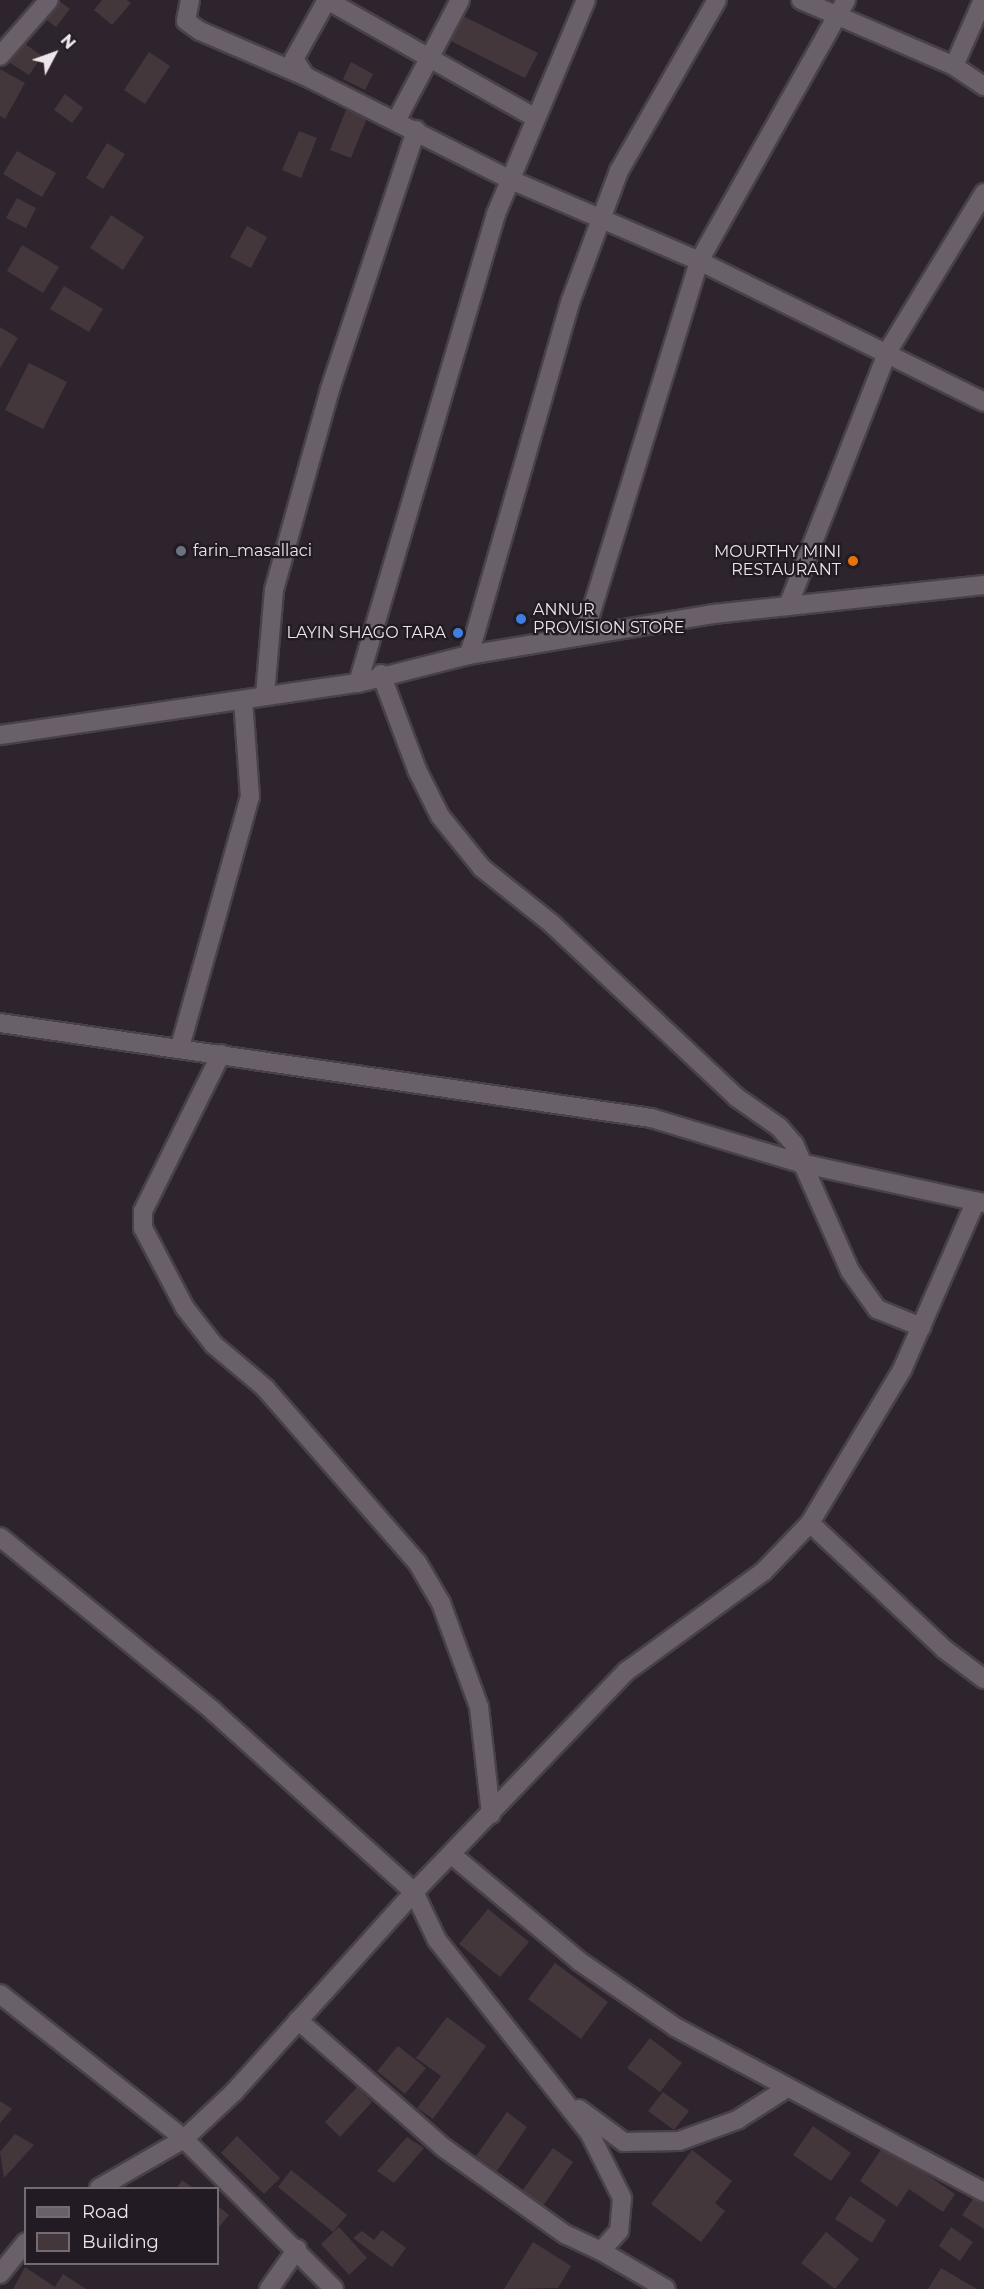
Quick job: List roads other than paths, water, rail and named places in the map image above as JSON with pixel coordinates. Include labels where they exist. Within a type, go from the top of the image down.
[{"type":"street","points":[[0,56],[49,0]]},
{"type":"street","points":[[190,0],[186,21],[200,31],[398,119],[509,179],[699,261],[888,351],[984,402]]},
{"type":"street","points":[[305,76],[294,59],[327,0],[427,61],[534,117]]},
{"type":"street","points":[[398,119],[460,0]]},
{"type":"street","points":[[358,683],[509,179],[586,0]]},
{"type":"street","points":[[469,655],[571,300],[601,217],[623,161],[717,0]]},
{"type":"street","points":[[801,0],[954,66],[984,86]]},
{"type":"street","points":[[584,635],[699,261],[846,0]]},
{"type":"street","points":[[954,66],[983,0]]},
{"type":"street","points":[[265,695],[274,590],[330,389],[416,129]]},
{"type":"street","points":[[788,606],[888,351],[984,193]]},
{"type":"street","points":[[0,735],[358,683],[381,674],[469,655],[584,635],[788,606],[984,584]]},
{"type":"street","points":[[381,674],[417,770],[441,816],[482,868],[560,931],[736,1097],[779,1127],[800,1163],[850,1271],[877,1310],[921,1327]]},
{"type":"street","points":[[180,1047],[250,797],[243,700]]},
{"type":"street","points":[[0,1023],[180,1047],[651,1118],[800,1163],[980,1202],[902,1370],[810,1523],[763,1572],[627,1671],[414,1892],[298,2020],[184,2139],[101,2187]]},
{"type":"street","points":[[221,1054],[143,1211],[143,1228],[184,1308],[214,1345],[265,1388],[417,1562],[441,1603],[480,1707],[491,1814]]},
{"type":"street","points":[[810,1523],[944,1649],[984,1679]]},
{"type":"street","points":[[0,1537],[213,1711],[414,1892],[437,1940],[536,2070],[571,2103],[624,2142],[680,2141],[737,2120],[788,2088]]},
{"type":"street","points":[[452,1855],[579,1961],[675,2027],[984,2192]]},
{"type":"street","points":[[0,1994],[184,2139],[297,2249],[334,2289]]},
{"type":"street","points":[[298,2020],[444,2148],[566,2235],[601,2251],[666,2289]]},
{"type":"street","points":[[571,2103],[622,2198],[620,2231],[601,2251]]},
{"type":"street","points":[[0,2274],[24,2244]]},
{"type":"street","points":[[269,2289],[297,2249]]},
{"type":"place","name":"farin_masallaci","points":[[181,551]]},
{"type":"place","name":"MOURTHY MINI RESTAURANT","points":[[853,561]]},
{"type":"place","name":"ANNUR PROVISION STORE","points":[[521,619]]},
{"type":"place","name":"LAYIN SHAGO TARA","points":[[458,633]]}]
